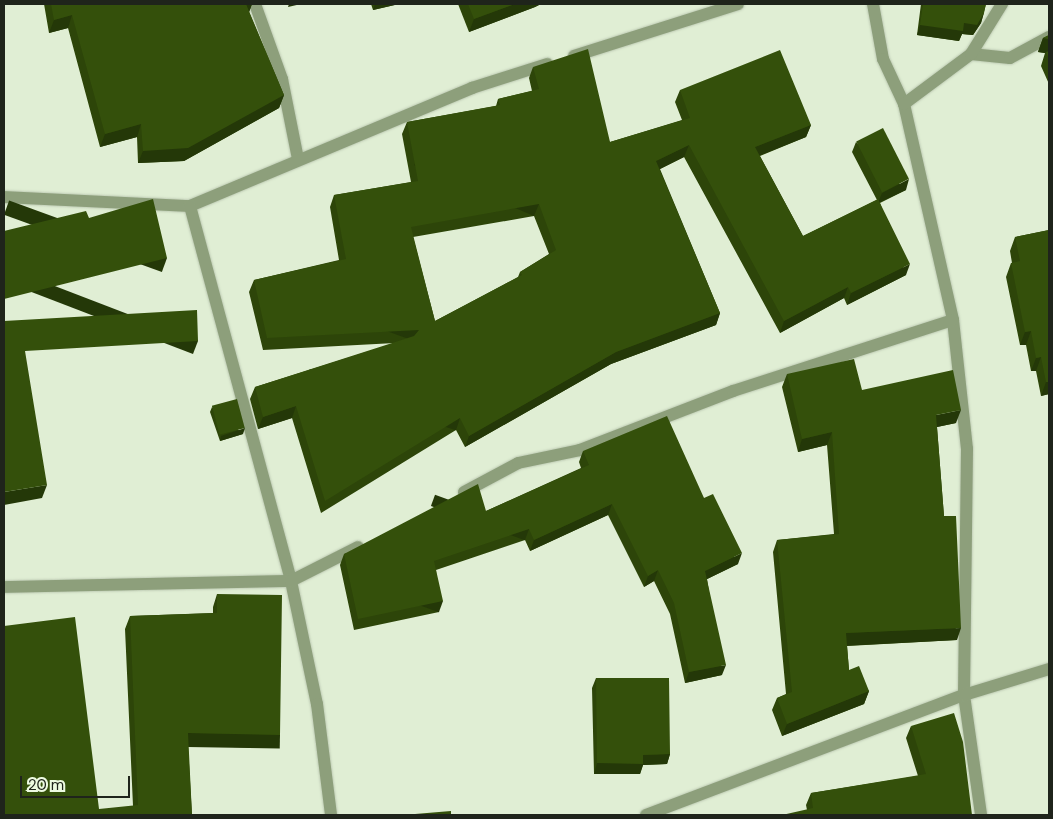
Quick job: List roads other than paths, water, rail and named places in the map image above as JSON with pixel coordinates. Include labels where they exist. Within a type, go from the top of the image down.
[{"type":"street","points":[[255,4],[282,79],[298,159]]},
{"type":"street","points":[[4,197],[190,206],[298,159],[472,88],[738,4]]},
{"type":"street","points":[[873,4],[883,59],[904,104],[953,320],[966,449],[964,695],[981,815]]},
{"type":"street","points":[[904,104],[971,54],[1002,4]]},
{"type":"street","points":[[971,54],[1010,58],[1049,37]]},
{"type":"street","points":[[190,206],[291,581],[317,704],[331,815]]},
{"type":"street","points":[[448,500],[518,463],[580,450],[733,391],[953,320]]},
{"type":"street","points":[[4,587],[291,581],[370,541]]},
{"type":"street","points":[[646,815],[964,695],[1049,669]]}]
